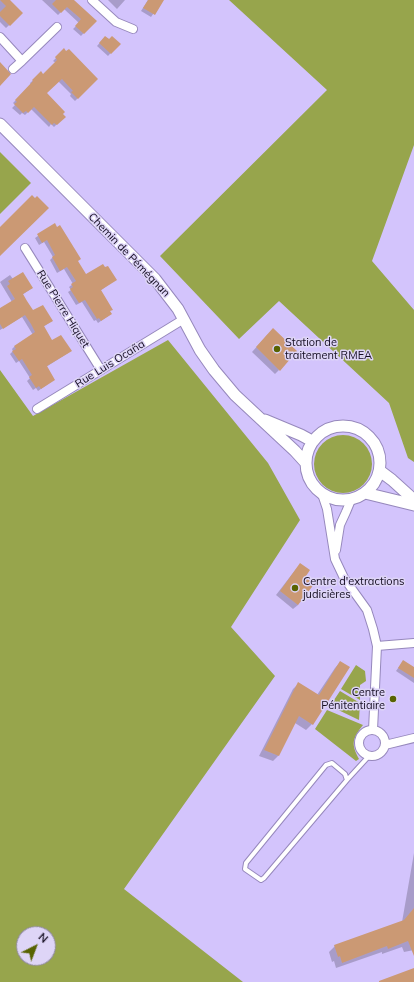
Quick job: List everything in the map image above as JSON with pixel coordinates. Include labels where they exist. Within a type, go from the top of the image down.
[{"type":"street","points":[[92,0],[116,22],[133,29]]},
{"type":"street","points":[[13,69],[56,27]]},
{"type":"street","points":[[0,37],[22,61]]},
{"type":"street","name":"Chemin de Pémégnan","points":[[0,124],[155,279],[167,293],[184,319],[200,350],[214,370],[236,395],[305,462]]},
{"type":"street","name":"Rue Pierre Hiquet","points":[[25,248],[101,370]]},
{"type":"street","name":"Rue Luis Ocaña","points":[[37,409],[184,319]]},
{"type":"street","name":"Chemin de Pémégnan","points":[[258,417],[312,441]]},
{"type":"street","points":[[340,425],[352,426],[365,432],[375,443],[380,456],[380,471],[375,483],[365,493],[351,500],[336,500],[322,494],[313,485],[307,474],[305,462],[307,451],[312,441],[329,427],[340,425]]},
{"type":"street","points":[[380,471],[414,500]]},
{"type":"street","points":[[365,493],[414,505]]},
{"type":"street","points":[[322,494],[327,509],[335,559],[344,578],[367,610],[373,629],[376,646],[373,730]]},
{"type":"street","points":[[335,559],[340,525],[351,500]]},
{"type":"street","points":[[376,646],[414,643]]},
{"type":"street","points":[[373,730],[381,734],[385,745],[383,750],[377,755],[368,756],[361,751],[359,747],[359,739],[365,732],[373,730]]},
{"type":"street","points":[[385,745],[414,738]]},
{"type":"lane","points":[[347,780],[345,774],[332,763],[326,765],[246,863],[245,869],[261,880],[264,878],[368,756]]},
{"type":"green space","points":[[229,0],[414,0],[414,145],[372,261],[414,310],[414,462],[408,458],[389,403],[279,301],[239,339],[160,256],[327,90]]},
{"type":"green space","points":[[0,152],[31,183],[0,214]]},
{"type":"green space","points":[[168,340],[268,463],[300,520],[231,627],[275,676],[124,889],[243,982],[0,982],[0,370],[33,416]]},
{"type":"green space","points":[[337,435],[349,435],[364,443],[372,458],[372,470],[364,485],[349,493],[337,493],[322,485],[314,470],[314,458],[322,443]]},
{"type":"green space","points":[[356,665],[365,671],[366,681],[360,685],[360,700],[341,689]]},
{"type":"green space","points":[[340,691],[360,703],[359,720],[330,706]]},
{"type":"green space","points":[[327,710],[363,725],[354,742],[359,759],[356,761],[315,729]]},
{"type":"building","points":[[0,0],[10,0],[23,13],[10,26],[0,16],[0,12],[6,6]]},
{"type":"building","points":[[56,0],[74,0],[97,21],[84,34],[75,26],[81,19],[67,7],[61,13],[52,4]]},
{"type":"building","points":[[148,0],[164,0],[155,15],[143,8]]},
{"type":"building","points":[[105,36],[109,39],[112,36],[121,44],[111,54],[99,43]]},
{"type":"building","points":[[64,48],[66,51],[69,49],[98,79],[78,99],[62,79],[47,93],[65,112],[63,114],[66,117],[57,125],[54,123],[52,125],[34,107],[28,113],[26,111],[23,113],[14,104],[17,102],[15,100],[33,81],[32,80],[41,71],[43,74],[57,60],[55,57]]},
{"type":"building","points":[[0,62],[11,74],[0,86]]},
{"type":"building","points":[[32,195],[35,198],[37,196],[49,208],[0,256],[0,227]]},
{"type":"building","points":[[55,223],[57,227],[60,225],[81,259],[78,261],[86,274],[103,264],[105,267],[108,266],[117,280],[101,290],[113,310],[110,311],[112,314],[101,321],[99,318],[97,319],[85,300],[79,303],[70,289],[73,287],[71,284],[76,281],[67,267],[60,271],[52,257],[55,255],[47,240],[42,243],[37,234]]},
{"type":"building","points":[[23,272],[33,288],[23,294],[27,301],[33,310],[43,305],[53,321],[44,326],[52,340],[61,335],[72,351],[47,366],[55,380],[41,389],[39,386],[36,388],[29,377],[32,375],[22,359],[19,361],[12,351],[16,349],[14,346],[35,332],[31,324],[25,315],[3,329],[0,324],[0,308],[15,299],[7,286],[10,284],[8,281]]},
{"type":"building","name":"Station de traitement RMEA","points":[[273,328],[297,351],[280,371],[256,347]]},
{"type":"building","points":[[300,563],[310,570],[306,576],[315,583],[298,605],[280,591]]},
{"type":"building","points":[[403,660],[414,667],[414,678],[398,668]]},
{"type":"building","points":[[340,661],[350,667],[313,725],[299,716],[279,756],[264,750],[298,682],[319,695]]},
{"type":"building","points":[[414,908],[414,956],[408,941],[388,949],[387,946],[342,963],[340,956],[338,957],[334,945],[404,920]]},
{"type":"building","points":[[414,968],[414,982],[379,982],[379,981]]},
{"type":"place","name":"Station de traitement RMEA","points":[[277,349]]},
{"type":"place","name":"Centre d'extractions judicières","points":[[295,588]]},
{"type":"place","name":"Centre Pénitentiaire","points":[[393,699]]}]
